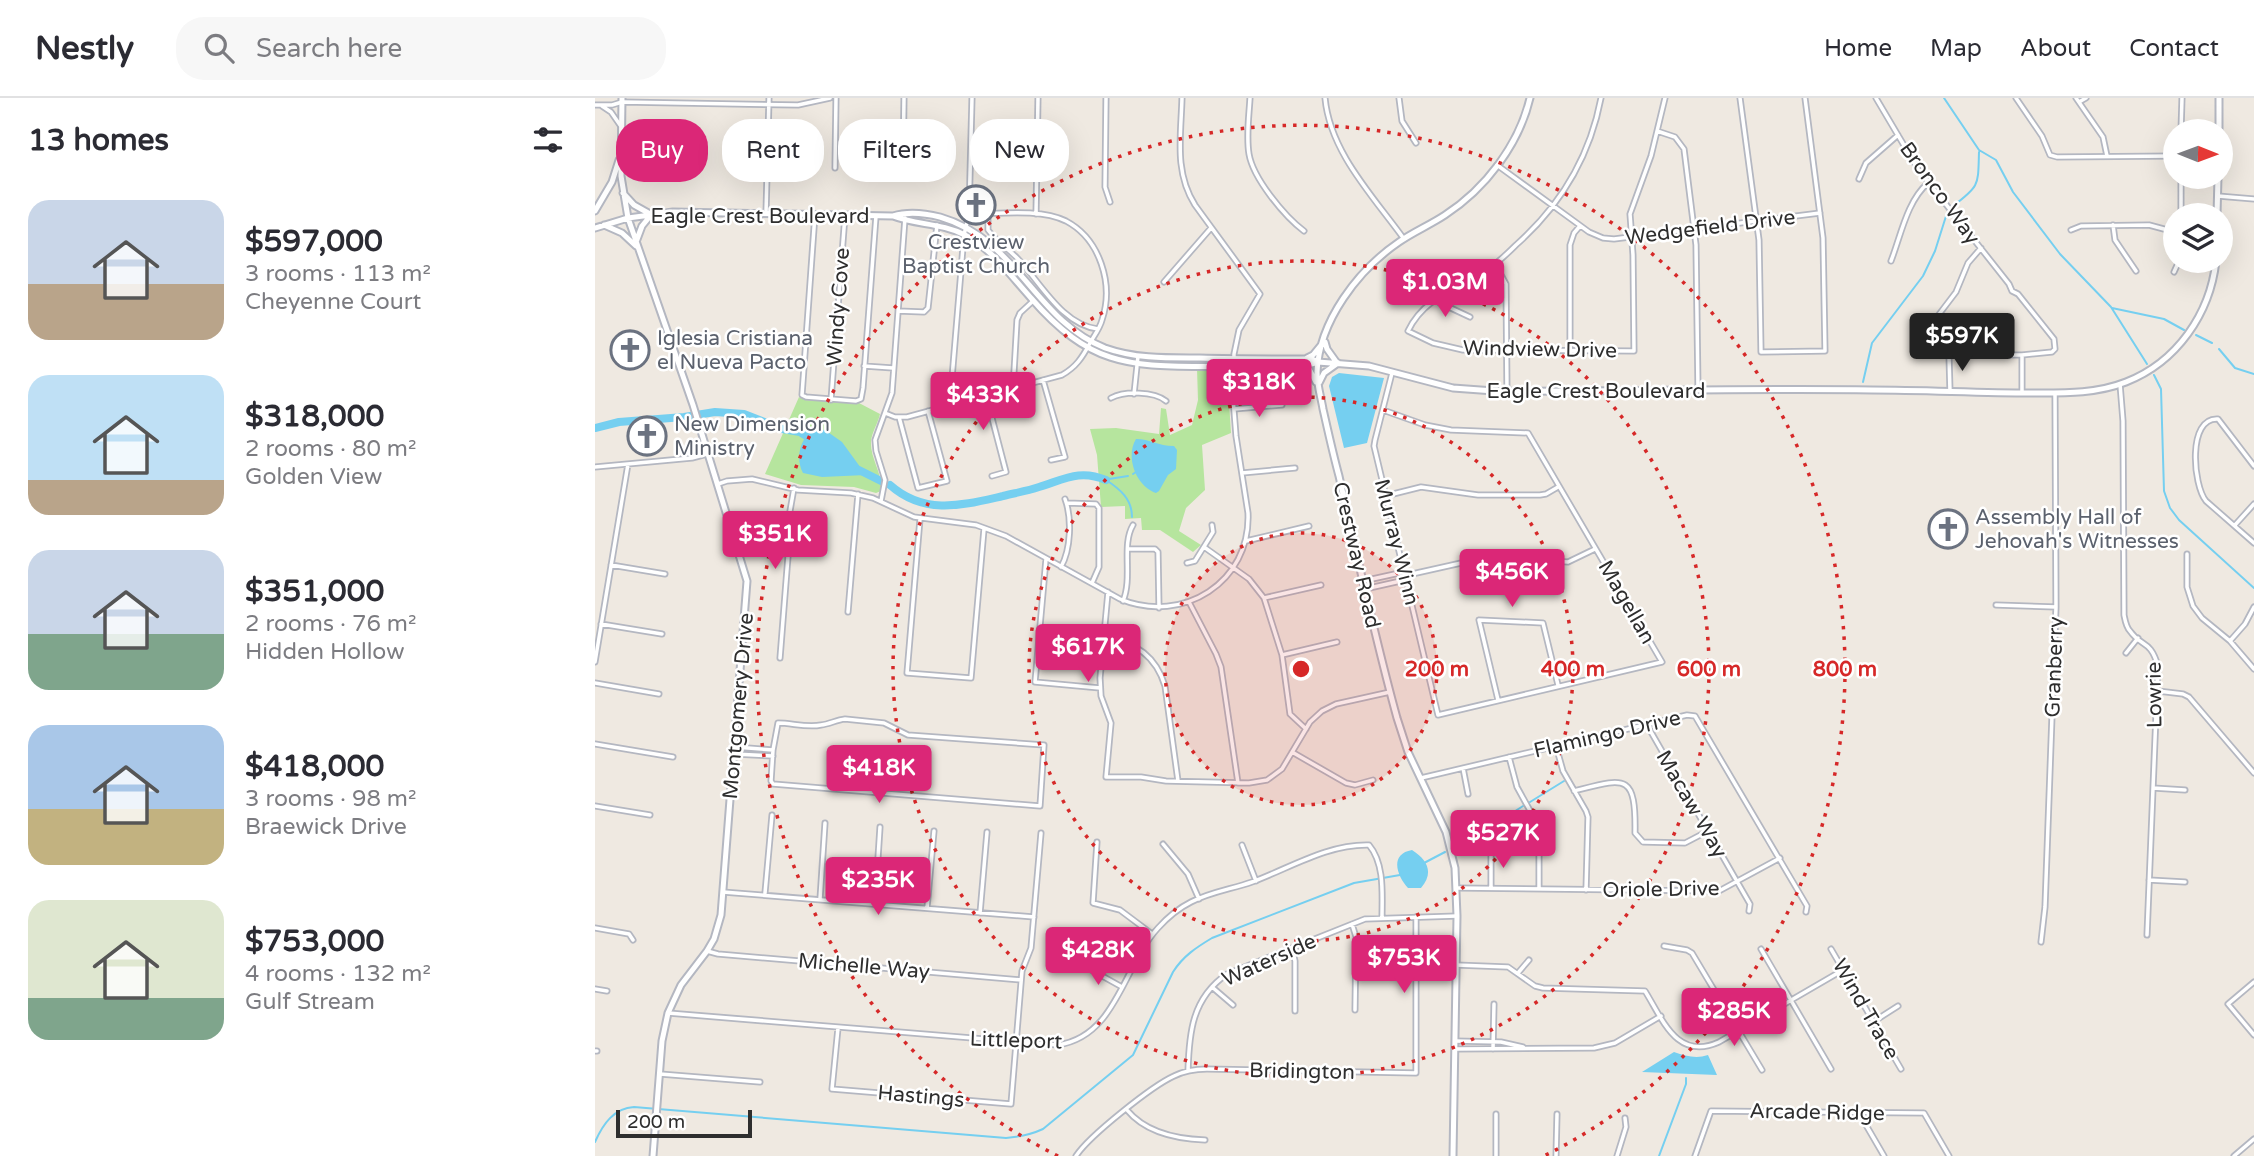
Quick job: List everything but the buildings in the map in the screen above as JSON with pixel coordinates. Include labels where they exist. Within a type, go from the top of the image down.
[{"type":"main road","name":"Crestway Road","points":[[1454,1156],[1457,916],[1455,868],[1446,832],[1408,751],[1390,692],[1318,387],[1318,362],[1335,312],[1363,274],[1375,260],[1403,239],[1445,215],[1478,188],[1509,149],[1522,123],[1530,98]]},
{"type":"main road","points":[[2219,98],[2219,119]]},
{"type":"main road","name":"Montgomery Drive","points":[[621,119],[622,100]]},
{"type":"main road","points":[[595,211],[612,183],[616,170]]},
{"type":"main road","name":"Montgomery Drive","points":[[622,182],[628,218],[693,405],[747,581],[721,915],[714,939],[681,985],[668,1013],[662,1041],[653,1156]]},
{"type":"main road","points":[[2218,189],[2218,203]]},
{"type":"main road","points":[[604,225],[622,233],[637,245],[642,226],[652,214],[634,205],[622,192]]},
{"type":"main road","name":"Eagle Crest Boulevard","points":[[595,228],[652,214],[893,216],[905,212],[935,216],[966,227],[999,250],[1060,319],[1091,341],[1119,353],[1234,359],[1313,359],[1318,362],[1393,370],[1453,388],[1507,391],[2080,392],[2120,384],[2155,367],[2180,344],[2195,325],[2211,290],[2215,273]]},
{"type":"main road","name":"Eagle Crest Boulevard","points":[[893,216],[905,221],[937,225],[964,235],[995,258],[1065,333],[1087,348],[1112,359],[1137,364],[1234,367],[1312,366],[1318,362]]},
{"type":"main road","points":[[1303,359],[1313,355],[1324,339]]},
{"type":"main road","points":[[1318,387],[1324,373],[1338,363],[1327,349],[1324,339]]},
{"type":"main road","points":[[1295,366],[1309,369],[1318,387]]},
{"type":"street","points":[[614,98],[797,106],[830,98]]},
{"type":"street","points":[[766,213],[769,98]]},
{"type":"street","points":[[835,168],[836,98]]},
{"type":"street","points":[[904,98],[904,119]]},
{"type":"street","points":[[957,404],[951,390],[964,235],[969,214],[972,98]]},
{"type":"street","points":[[1036,214],[1038,98]]},
{"type":"street","points":[[1106,98],[1105,187],[1110,202]]},
{"type":"street","points":[[718,484],[752,478],[793,488],[858,494],[881,501],[920,519],[964,523],[984,528],[1006,536],[1123,601],[1138,606],[1159,608],[1189,602],[1216,586],[1233,567],[1246,541],[1248,513],[1234,409],[1234,359],[1239,330],[1260,294],[1188,195],[1182,178],[1180,159],[1182,98]]},
{"type":"street","points":[[1249,98],[1248,145],[1252,164],[1268,191],[1295,224],[1304,230]]},
{"type":"street","points":[[1325,98],[1333,135],[1339,147],[1403,239]]},
{"type":"street","points":[[1399,98],[1402,121],[1416,143]]},
{"type":"street","points":[[1470,317],[1435,299],[1495,264],[1534,229],[1553,206],[1567,185],[1590,138],[1601,98]]},
{"type":"street","points":[[1630,237],[1631,208],[1651,156],[1665,98]]},
{"type":"street","points":[[1740,98],[1760,259],[1761,352],[1825,351],[1824,260],[1805,98]]},
{"type":"street","name":"Bronco Way","points":[[1876,98],[1929,183],[2009,284],[2016,288],[2054,339],[2055,349],[2047,354],[2022,355]]},
{"type":"street","points":[[2016,98],[2042,136],[2050,155],[2163,156]]},
{"type":"street","points":[[2086,98],[2077,100],[2103,137],[2107,156]]},
{"type":"street","points":[[2181,119],[2182,98]]},
{"type":"street","points":[[597,105],[613,105],[622,100]]},
{"type":"street","points":[[597,105],[611,112],[616,120]]},
{"type":"street","points":[[1657,131],[1675,137],[1684,149],[1697,270],[1697,391]]},
{"type":"street","points":[[1859,179],[1866,163],[1898,135]]},
{"type":"street","name":"Wedgefield Drive","points":[[1497,165],[1580,226],[1603,239],[1820,213]]},
{"type":"street","points":[[1891,261],[1911,206],[1916,196],[1929,183]]},
{"type":"street","points":[[2218,196],[2254,199]]},
{"type":"street","points":[[881,501],[885,480],[875,440],[892,393],[905,212]]},
{"type":"street","points":[[815,214],[802,395],[858,401],[863,388],[876,216]]},
{"type":"street","points":[[885,413],[907,417],[1062,375],[1072,369],[1087,348],[1104,316],[1105,282],[1102,266],[1095,250],[1082,233],[1067,222],[1036,214],[969,214]]},
{"type":"street","points":[[988,214],[988,230],[1023,264],[1061,309],[1082,326],[1098,329]]},
{"type":"street","name":"Windy Cove","points":[[831,400],[845,215]]},
{"type":"street","points":[[898,311],[924,312],[928,307],[937,225]]},
{"type":"street","points":[[2113,225],[2115,240],[2136,271]]},
{"type":"street","points":[[2071,230],[2081,226],[2113,225],[2149,225],[2163,229]]},
{"type":"street","points":[[1570,351],[1570,245],[1580,226]]},
{"type":"street","points":[[1164,282],[1211,228]]},
{"type":"street","name":"Windview Drive","points":[[1435,299],[1425,306],[1408,331],[1462,350],[1634,351],[1633,255],[1630,237]]},
{"type":"street","points":[[1981,248],[1968,263],[1956,292],[1921,338],[1920,350],[1929,355],[2022,355],[2022,393]]},
{"type":"street","points":[[1495,264],[1506,284],[1507,391]]},
{"type":"street","points":[[1016,387],[1014,372],[1017,320],[1020,313],[1033,301]]},
{"type":"street","points":[[1949,355],[1950,392]]},
{"type":"street","points":[[1133,394],[1138,356]]},
{"type":"street","points":[[864,366],[893,368]]},
{"type":"street","name":"Murray Winn","points":[[1393,370],[1374,446],[1438,715],[1498,700]]},
{"type":"street","points":[[1043,380],[1065,457],[1051,460]]},
{"type":"street","name":"Lowrie","points":[[2120,384],[2123,421],[2124,615],[2128,629],[2148,644],[2155,654],[2158,666],[2147,935]]},
{"type":"street","name":"Granberry","points":[[2041,942],[2045,907],[2056,607],[2055,393]]},
{"type":"street","points":[[1111,398],[1118,394],[1133,394],[1161,397],[1166,401]]},
{"type":"street","points":[[985,395],[1006,472],[992,476]]},
{"type":"street","points":[[1234,409],[1282,405]]},
{"type":"street","name":"Magellan","points":[[1383,410],[1425,425],[1451,430],[1528,433],[1662,662],[1558,686]]},
{"type":"street","points":[[899,417],[918,488],[947,481],[928,411]]},
{"type":"street","points":[[2254,466],[2218,419],[2209,419],[2198,431],[2197,483],[2203,497],[2254,543]]},
{"type":"street","points":[[595,467],[708,454]]},
{"type":"street","points":[[595,662],[628,464]]},
{"type":"street","points":[[1242,473],[1296,468]]},
{"type":"street","points":[[1385,495],[1421,488],[1478,495],[1540,495],[1559,487]]},
{"type":"street","points":[[780,658],[793,488]]},
{"type":"street","points":[[848,612],[858,494]]},
{"type":"street","points":[[1061,567],[1067,555],[1069,511],[1066,501],[1096,504],[1099,508],[1099,567],[1091,583]]},
{"type":"street","points":[[2235,525],[2254,504]]},
{"type":"street","points":[[920,519],[907,673],[971,678],[984,528]]},
{"type":"street","points":[[1123,601],[1129,582],[1129,536],[1133,525]]},
{"type":"street","points":[[1187,563],[1195,561],[1213,532],[1212,525]]},
{"type":"street","points":[[1246,541],[1310,526]]},
{"type":"street","points":[[1203,547],[1249,579],[1264,598],[1282,655],[1290,714],[1306,729]]},
{"type":"street","points":[[1363,582],[1488,558],[1567,562],[1595,549]]},
{"type":"street","points":[[1129,550],[1157,550],[1159,608]]},
{"type":"street","points":[[2187,554],[2187,587],[2193,606],[2202,618],[2230,641],[2254,670]]},
{"type":"street","points":[[1046,559],[1035,682],[1100,688]]},
{"type":"street","points":[[611,565],[665,574]]},
{"type":"street","points":[[1365,589],[1405,580],[1412,574]]},
{"type":"street","points":[[1264,598],[1321,585]]},
{"type":"street","points":[[1108,592],[1100,688],[1111,723],[1106,777],[1238,783],[1267,779],[1282,769],[1310,722],[1326,709],[1336,704],[1390,692]]},
{"type":"street","points":[[1189,602],[1221,667],[1238,783]]},
{"type":"street","points":[[1996,605],[2056,607]]},
{"type":"street","points":[[2230,641],[2245,624],[2254,607]]},
{"type":"street","points":[[1479,620],[1543,623],[1558,686],[1498,700],[1479,620]]},
{"type":"street","points":[[601,624],[662,634]]},
{"type":"street","points":[[1104,638],[1135,646],[1150,658],[1161,673],[1178,781]]},
{"type":"street","points":[[2126,653],[2138,639]]},
{"type":"street","points":[[1282,655],[1337,642]]},
{"type":"street","points":[[595,683],[659,694]]},
{"type":"street","points":[[2158,691],[2189,697],[2254,773]]},
{"type":"street","name":"Flamingo Drive","points":[[1420,778],[1687,715],[1695,716],[1807,906],[1806,912]]},
{"type":"street","points":[[845,719],[884,723],[908,735],[1044,745],[1040,806],[776,784],[771,781],[773,750],[778,723],[807,726],[845,719]]},
{"type":"street","name":"Macaw Way","points":[[1647,725],[1738,882]]},
{"type":"street","points":[[595,744],[673,757]]},
{"type":"street","points":[[1556,746],[1563,771],[1588,817],[1586,890]]},
{"type":"street","points":[[735,750],[773,750]]},
{"type":"street","points":[[735,750],[773,756]]},
{"type":"street","points":[[1293,752],[1346,783],[1355,785],[1373,780]]},
{"type":"street","points":[[1509,757],[1517,787],[1539,827],[1538,889]]},
{"type":"street","points":[[1464,768],[1468,794]]},
{"type":"street","points":[[1574,791],[1615,781],[1623,783],[1635,804],[1635,833],[1643,842],[1685,843],[1708,831]]},
{"type":"street","points":[[2153,788],[2185,790]]},
{"type":"street","points":[[595,806],[650,816]]},
{"type":"street","points":[[765,894],[772,815]]},
{"type":"street","points":[[820,899],[825,823]]},
{"type":"street","points":[[875,904],[880,827]]},
{"type":"street","points":[[927,908],[934,831]]},
{"type":"street","points":[[980,913],[987,832]]},
{"type":"street","points":[[1016,1043],[1022,971],[1031,948],[1041,833]]},
{"type":"street","points":[[1097,842],[1093,903],[1119,910],[1152,934]]},
{"type":"street","points":[[1163,844],[1188,874],[1199,899]]},
{"type":"street","points":[[1242,845],[1256,880]]},
{"type":"street","name":"Littleport","points":[[668,1013],[1058,1045],[1083,1037],[1103,1020],[1152,934],[1178,909],[1199,899],[1328,851],[1346,846],[1369,845],[1377,859],[1380,873],[1382,918]]},
{"type":"street","points":[[1491,851],[1491,888]]},
{"type":"street","name":"Oriole Drive","points":[[1457,888],[1720,891],[1780,859]]},
{"type":"street","points":[[2149,880],[2185,882]]},
{"type":"street","name":"Oriole Drive","points":[[1738,882],[1750,904],[1749,911]]},
{"type":"street","points":[[723,891],[1034,917]]},
{"type":"street","name":"Waterside","points":[[1188,1071],[1193,1021],[1212,986],[1221,978],[1237,969],[1365,919],[1457,916]]},
{"type":"street","name":"Bridington","points":[[1188,1071],[1207,1069],[1416,1073],[1416,917]]},
{"type":"street","points":[[1352,924],[1356,937],[1355,1010]]},
{"type":"street","points":[[595,928],[629,934],[633,940]]},
{"type":"street","points":[[1664,946],[1692,953],[1762,1070]]},
{"type":"street","points":[[1292,948],[1296,961],[1295,1011]]},
{"type":"street","points":[[1761,949],[1831,1069]]},
{"type":"street","name":"Wind Trace","points":[[1831,949],[1901,1069]]},
{"type":"street","name":"Michelle Way","points":[[707,951],[1021,980]]},
{"type":"street","points":[[1518,973],[1529,960]]},
{"type":"street","points":[[1456,965],[1501,966],[1543,988],[1645,991],[1672,1035],[1690,1046],[1710,1046],[1843,970]]},
{"type":"street","points":[[1086,967],[1122,987]]},
{"type":"street","points":[[2254,982],[2228,1003],[2254,1035]]},
{"type":"street","points":[[1212,986],[1233,1005]]},
{"type":"street","points":[[595,989],[607,991]]},
{"type":"street","points":[[1493,1049],[1494,1004]]},
{"type":"street","points":[[1873,1022],[1898,1006]]},
{"type":"street","points":[[1455,1049],[1594,1048],[1615,1043],[1661,1016]]},
{"type":"street","name":"Hastings","points":[[838,1028],[832,1089],[1011,1104],[1016,1043]]},
{"type":"street","points":[[1455,1041],[1510,1043],[1525,1048]]},
{"type":"street","points":[[1076,1156],[1091,1138],[1161,1084],[1188,1071]]},
{"type":"street","points":[[660,1074],[760,1082]]},
{"type":"street","points":[[1127,1110],[1135,1119],[1170,1137],[1205,1140]]},
{"type":"street","name":"Arcade Ridge","points":[[1695,1156],[1711,1111],[1924,1113],[1949,1156]]},
{"type":"street","points":[[1858,1112],[1884,1156]]},
{"type":"street","points":[[1496,1114],[1496,1156]]},
{"type":"street","points":[[1556,1156],[1557,1114]]},
{"type":"street","points":[[1617,1156],[1626,1127],[1625,1118]]},
{"type":"street","points":[[2234,1156],[2254,1139]]},
{"type":"green space","points":[[1197,368],[1227,370],[1231,433],[1202,445],[1205,490],[1186,508],[1179,531],[1201,545],[1193,552],[1160,530],[1142,530],[1141,518],[1125,519],[1125,506],[1101,507],[1097,455],[1090,429],[1116,428],[1159,434],[1161,408],[1166,409],[1170,435],[1192,425],[1198,400]]},
{"type":"green space","points":[[799,397],[805,400],[859,403],[880,414],[871,441],[881,491],[876,493],[854,487],[801,485],[765,474]]},
{"type":"water","points":[[1339,373],[1384,378],[1367,443],[1344,448],[1329,386],[1332,377]]},
{"type":"water","points":[[815,429],[825,430],[842,442],[866,475],[822,477],[803,473],[799,461],[800,448],[806,437]]},
{"type":"water","points":[[1136,439],[1174,446],[1177,450],[1176,469],[1168,475],[1156,493],[1143,484],[1134,470],[1132,454]]},
{"type":"water","points":[[1483,813],[1493,818],[1494,827],[1472,845],[1465,845],[1457,823],[1477,819]]},
{"type":"water","points":[[1412,850],[1422,858],[1427,867],[1427,877],[1421,888],[1408,888],[1398,872],[1400,856]]},
{"type":"water","points":[[1674,1052],[1691,1057],[1708,1055],[1717,1075],[1642,1072]]},
{"type":"waterway","points":[[1944,98],[1979,150],[1996,160],[2013,192],[2060,254],[2111,307],[2147,364]]},
{"type":"waterway","points":[[1953,206],[1976,184],[1979,152]]},
{"type":"waterway","points":[[1863,382],[1872,343],[1923,276],[1935,251],[1947,213]]},
{"type":"waterway","points":[[2112,308],[2164,319],[2184,330]]},
{"type":"waterway","points":[[2196,335],[2212,343]]},
{"type":"waterway","points":[[2219,349],[2235,368],[2254,374]]},
{"type":"waterway","points":[[2154,375],[2161,389],[2164,491],[2170,508],[2179,520],[2254,588]]},
{"type":"waterway","points":[[595,428],[619,422],[715,412],[744,414],[782,429],[800,432],[813,440]]},
{"type":"waterway","points":[[859,470],[881,481]]},
{"type":"waterway","points":[[890,485],[917,501],[945,506],[1003,496],[1073,476],[1088,475],[1106,480]]},
{"type":"waterway","points":[[1109,479],[1128,476]]},
{"type":"waterway","points":[[1106,480],[1124,495],[1130,505],[1132,517]]},
{"type":"waterway","points":[[1530,802],[1564,781]]},
{"type":"waterway","points":[[1495,824],[1523,806]]},
{"type":"waterway","points":[[1457,846],[1466,841]]},
{"type":"waterway","points":[[1424,863],[1445,852]]},
{"type":"waterway","points":[[595,1142],[610,1118],[621,1110],[634,1107],[1006,1138],[1034,1133],[1043,1129],[1133,1055],[1173,972],[1196,948],[1212,938],[1354,883],[1400,875]]},
{"type":"waterway","points":[[1659,1156],[1686,1078]]},
{"type":"place","name":"Crestview Baptist Church","points":[[976,205]]},
{"type":"place","name":"Iglesia Cristiana el Nueva Pacto","points":[[630,350]]},
{"type":"place","name":"New Dimension Ministry","points":[[647,436]]},
{"type":"place","name":"Assembly Hall of Jehovah's Witnesses","points":[[1948,529]]}]
